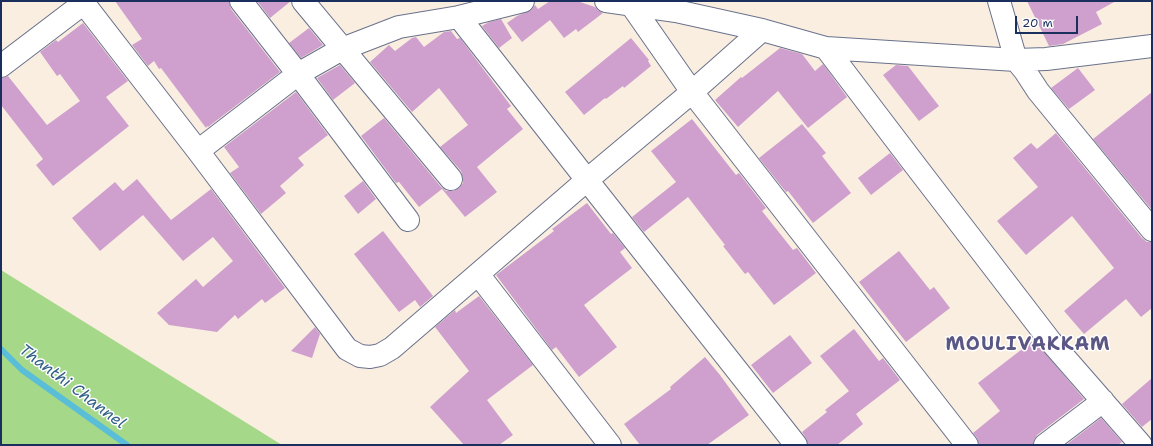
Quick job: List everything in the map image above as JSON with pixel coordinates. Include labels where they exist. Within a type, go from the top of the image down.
[{"type":"street","points":[[241,1],[408,220]]},
{"type":"street","points":[[303,1],[451,179]]},
{"type":"street","points":[[198,151],[298,74],[342,48],[399,27],[459,17],[523,1]]},
{"type":"street","points":[[606,1],[632,6],[676,11],[762,30],[826,48],[1016,60],[1046,59],[1152,46]]},
{"type":"street","points":[[999,1],[1016,60],[1025,70],[1038,91],[1152,230]]},
{"type":"street","points":[[1,66],[83,2],[198,151],[347,349],[360,356],[370,357],[380,355],[392,348],[587,180],[692,92],[762,30]]},
{"type":"street","points":[[632,6],[692,92],[967,445]]},
{"type":"street","points":[[459,17],[796,445]]},
{"type":"street","points":[[826,48],[1052,342],[1140,445]]},
{"type":"street","points":[[478,274],[610,445]]},
{"type":"street","points":[[1045,445],[1103,400]]},
{"type":"green space","points":[[1,270],[282,445],[1,445]]},
{"type":"building","points":[[115,1],[229,1],[231,9],[280,72],[206,128],[161,68],[159,69],[154,61],[148,66],[132,45],[142,39]]},
{"type":"building","points":[[257,1],[291,1],[270,18]]},
{"type":"building","points":[[550,1],[577,1],[595,7],[603,13],[578,32],[576,29],[564,38],[550,20],[522,42],[507,23],[517,16],[531,10],[535,5],[538,9]]},
{"type":"building","points":[[1027,1],[1116,1],[1096,12],[1102,24],[1063,44],[1049,46]]},
{"type":"building","points":[[501,19],[512,38],[499,48],[482,26],[489,22]]},
{"type":"building","points":[[83,23],[128,81],[106,97],[129,126],[53,186],[36,165],[43,159],[1,105],[1,78],[8,76],[47,125],[80,101],[60,74],[57,76],[40,52],[56,40],[58,42]]},
{"type":"building","points":[[309,28],[323,45],[301,58],[289,43]]},
{"type":"building","points":[[451,31],[457,39],[460,38],[511,106],[507,109],[523,129],[477,167],[497,192],[465,217],[442,189],[419,207],[399,182],[396,183],[361,136],[384,118],[441,187],[446,191],[453,191],[459,188],[463,183],[461,171],[440,147],[468,125],[439,88],[412,112],[370,62],[389,45],[395,51],[412,38],[416,37],[424,47],[444,32]]},
{"type":"building","points":[[631,38],[649,60],[648,61],[651,66],[624,88],[623,86],[606,99],[605,98],[584,115],[565,92]]},
{"type":"building","points":[[780,48],[802,54],[815,71],[823,64],[847,97],[808,128],[778,91],[738,127],[715,100],[741,77],[742,78]]},
{"type":"building","points":[[340,65],[355,83],[333,100],[317,78]]},
{"type":"building","points":[[896,65],[908,66],[939,106],[919,121],[883,75]]},
{"type":"building","points":[[1078,68],[1095,90],[1069,109],[1051,88]]},
{"type":"building","points":[[296,92],[328,135],[298,158],[304,165],[280,186],[286,193],[261,214],[230,173],[239,167],[224,147]]},
{"type":"building","points":[[1152,92],[1152,210],[1093,139]]},
{"type":"building","points":[[692,119],[736,175],[739,173],[766,208],[762,211],[793,250],[797,248],[816,273],[774,305],[748,272],[745,274],[688,197],[644,232],[632,217],[676,182],[651,151]]},
{"type":"building","points":[[802,124],[826,153],[822,156],[851,193],[813,223],[788,191],[786,192],[759,158]]},
{"type":"building","points":[[1056,133],[1142,238],[1147,242],[1152,242],[1152,308],[1141,317],[1126,299],[1084,334],[1064,311],[1114,268],[1072,216],[1026,255],[997,221],[1038,187],[1013,158],[1031,143],[1037,149]]},
{"type":"building","points":[[890,153],[903,170],[871,195],[858,178]]},
{"type":"building","points":[[137,179],[171,220],[211,189],[285,288],[265,303],[262,299],[238,319],[235,315],[217,332],[169,325],[157,313],[196,279],[203,287],[233,261],[213,237],[183,261],[143,215],[100,251],[72,218],[115,182],[123,191]]},
{"type":"building","points":[[363,181],[376,199],[358,214],[344,196]]},
{"type":"building","points":[[587,203],[611,234],[613,233],[625,248],[620,252],[632,268],[584,305],[617,347],[579,377],[556,347],[552,350],[496,275],[554,231],[552,229]]},
{"type":"building","points":[[383,231],[433,296],[420,307],[415,300],[399,312],[354,254]]},
{"type":"building","points":[[899,251],[930,290],[934,287],[950,308],[906,342],[859,282]]},
{"type":"building","points":[[479,296],[533,365],[487,400],[513,435],[499,445],[464,445],[430,407],[469,371],[435,327],[455,310],[456,313]]},
{"type":"building","points":[[315,327],[320,334],[312,358],[291,351]]},
{"type":"building","points":[[854,329],[879,361],[883,358],[900,380],[856,414],[863,424],[837,445],[808,445],[802,432],[827,412],[825,410],[849,391],[820,356]]},
{"type":"building","points":[[790,335],[812,363],[773,393],[751,365]]},
{"type":"building","points":[[1034,340],[1084,399],[1037,435],[1033,445],[979,445],[977,438],[973,433],[1000,411],[978,383]]},
{"type":"building","points":[[705,357],[749,415],[707,445],[640,445],[624,424],[671,389],[670,387]]},
{"type":"building","points":[[1152,378],[1152,419],[1142,427],[1122,404]]},
{"type":"building","points":[[1101,418],[1122,442],[1118,445],[1066,445]]},
{"type":"waterway","name":"Thanthi Channel","points":[[1,349],[22,370],[127,445]]},
{"type":"district","name":"MOULIVAKKAM","points":[[1028,345]]}]
